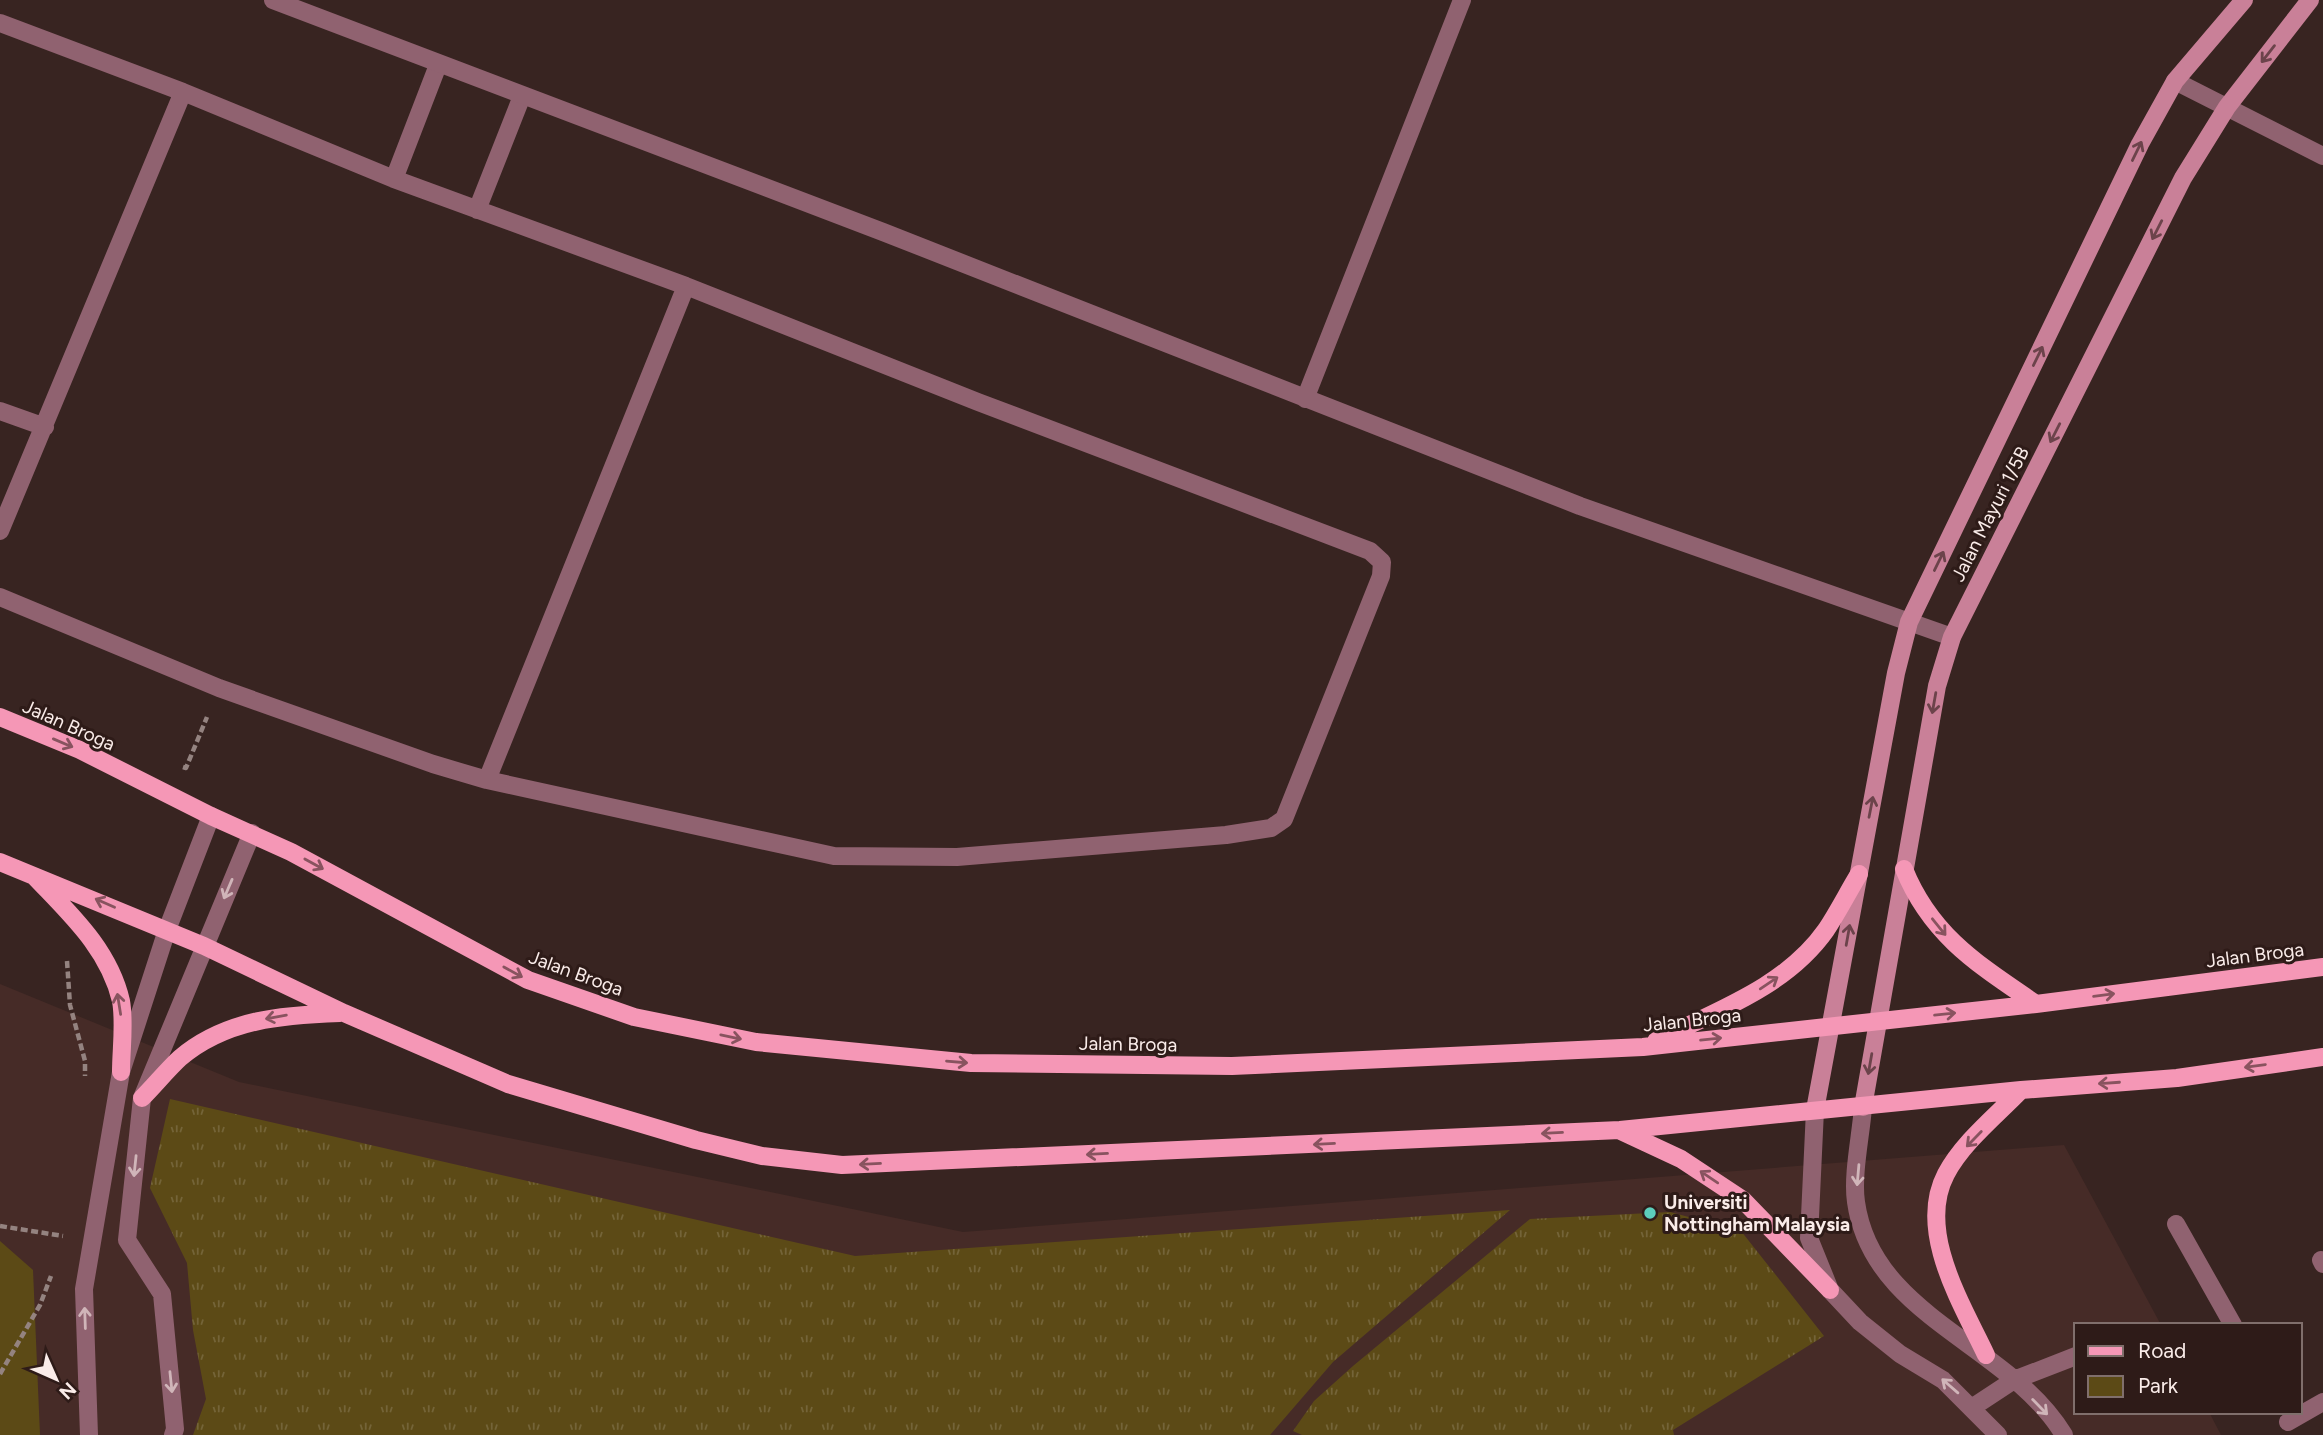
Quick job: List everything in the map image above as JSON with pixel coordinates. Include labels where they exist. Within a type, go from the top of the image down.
[{"type":"main road","name":"Jalan Broga","points":[[0,716],[80,750],[211,816],[253,833],[528,980],[634,1017],[756,1042],[971,1063],[1232,1066],[1643,1047],[2036,1004],[2323,967]]},
{"type":"main road","points":[[0,862],[167,930],[344,1013],[521,1087],[696,1140],[762,1156],[842,1165],[1620,1130],[2021,1090],[2177,1078],[2323,1057]]},
{"type":"main road","points":[[1904,869],[1916,898],[1948,939],[1977,966],[2036,1004]]},
{"type":"main road","points":[[29,872],[79,923],[107,960],[121,1003],[121,1072]]},
{"type":"main road","points":[[1643,1047],[1749,996],[1780,975],[1825,932],[1859,874]]},
{"type":"main road","points":[[142,1098],[181,1057],[228,1028],[281,1015],[344,1013]]},
{"type":"main road","points":[[1986,1356],[1954,1286],[1938,1232],[1938,1201],[1946,1174],[1964,1150],[2021,1090]]},
{"type":"main road","points":[[1620,1130],[1682,1159],[1743,1200],[1830,1290]]},
{"type":"street","points":[[273,0],[302,5],[438,65],[883,232],[1580,506],[1952,637]]},
{"type":"street","points":[[1305,399],[1462,0]]},
{"type":"street","name":"Jalan Mayuri 1/5B","points":[[1815,1110],[1909,622],[2140,144],[2175,81],[2244,0]]},
{"type":"street","name":"Jalan Mayuri 1/5B","points":[[1863,1107],[1937,686],[1952,637],[2183,178],[2227,107],[2310,0]]},
{"type":"street","points":[[0,23],[183,92],[394,180],[686,286],[990,407],[1370,551],[1382,562],[1381,576],[1284,819],[1271,828],[1226,835],[957,857],[834,856],[487,780],[219,688],[0,597]]},
{"type":"street","points":[[394,180],[438,65]]},
{"type":"street","points":[[2175,81],[2323,156]]},
{"type":"street","points":[[0,531],[183,92]]},
{"type":"street","points":[[477,210],[522,96]]},
{"type":"street","points":[[487,780],[686,286]]},
{"type":"street","points":[[0,411],[44,428]]},
{"type":"street","points":[[89,1435],[84,1289],[121,1072],[167,930],[211,816]]},
{"type":"street","points":[[173,1435],[162,1294],[127,1240],[142,1098],[253,833]]},
{"type":"street","points":[[1863,1107],[1856,1201],[1867,1242],[1881,1268],[1915,1306],[1986,1356],[2014,1380],[2064,1435]]},
{"type":"street","points":[[1815,1110],[1809,1238],[1830,1290],[1860,1322],[1900,1354],[1943,1380],[1973,1407],[1998,1435]]},
{"type":"street","points":[[2176,1224],[2233,1323]]},
{"type":"street","points":[[1973,1407],[2014,1380],[2074,1357]]},
{"type":"street","points":[[2289,1423],[2323,1402]]},
{"type":"path","points":[[174,763],[186,768],[219,688]]},
{"type":"path","points":[[79,923],[66,949],[70,1005],[85,1061],[85,1080]]},
{"type":"path","points":[[0,1226],[67,1237]]},
{"type":"path","points":[[62,1248],[69,1226]]},
{"type":"path","points":[[0,1374],[40,1305],[54,1271]]},
{"type":"shaded area","name":"Universiti Nottingham Malaysia","points":[[0,984],[239,1082],[963,1232],[2064,1145],[2160,1323],[2074,1323],[2074,1414],[2210,1414],[2221,1435],[0,1435]]},
{"type":"green space","points":[[170,1099],[855,1256],[1510,1210],[1333,1362],[1270,1435],[193,1435],[206,1399],[193,1330],[187,1263],[150,1188]]},
{"type":"green space","points":[[1670,1212],[1741,1231],[1824,1336],[1673,1430],[1674,1435],[1302,1435],[1293,1431],[1314,1401],[1353,1366],[1530,1219]]},
{"type":"green space","points":[[0,1241],[33,1270],[40,1435],[0,1435]]},
{"type":"place","name":"Universiti Nottingham Malaysia","points":[[1650,1213]]}]
